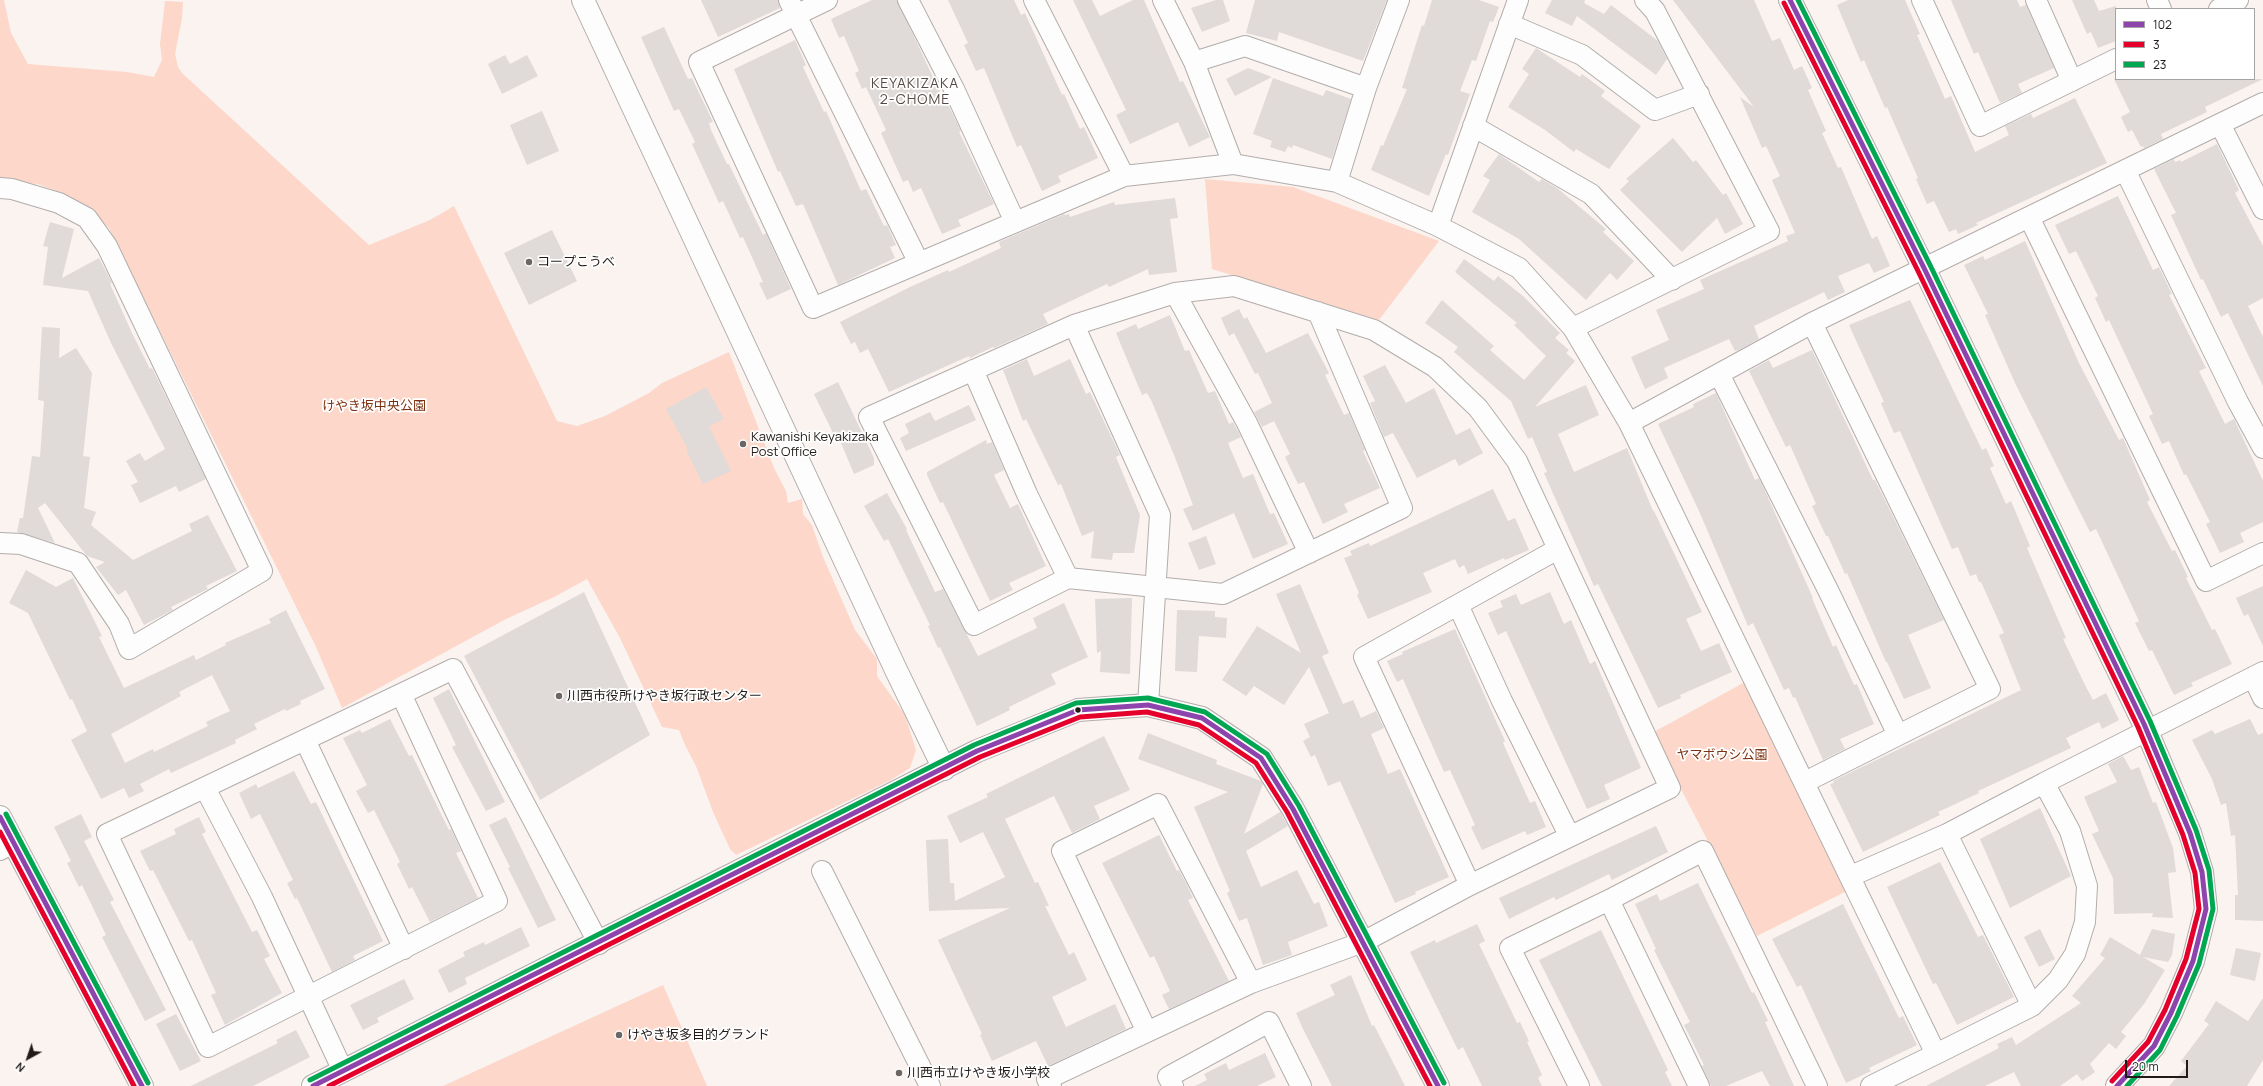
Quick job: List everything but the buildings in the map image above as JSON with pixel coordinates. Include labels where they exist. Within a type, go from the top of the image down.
[{"type":"street","points":[[583,0],[896,670],[944,769]]},
{"type":"street","points":[[827,0],[792,8],[699,62],[813,308],[1124,176],[1233,164],[1337,182],[1438,226],[1518,268],[1573,328],[1629,423],[1851,876],[1936,1054]]},
{"type":"street","points":[[908,0],[954,89],[1015,222]]},
{"type":"street","points":[[1034,0],[1124,176]]},
{"type":"street","points":[[1163,0],[1194,62],[1233,164]]},
{"type":"street","points":[[1337,182],[1366,88],[1399,0]]},
{"type":"street","points":[[1438,226],[1518,0]]},
{"type":"street","points":[[1573,328],[1769,231],[1655,10],[1645,0]]},
{"type":"street","points":[[1790,0],[1924,268],[2147,732],[2190,834],[2202,872],[2206,909],[2193,962],[2171,1013],[2154,1046],[2117,1086]]},
{"type":"street","points":[[1922,0],[1980,126],[2115,60]]},
{"type":"street","points":[[2036,0],[2072,81]]},
{"type":"street","points":[[2221,8],[2238,0]]},
{"type":"street","points":[[792,8],[919,263]]},
{"type":"street","points":[[1509,24],[1582,55],[1655,110],[1699,94]]},
{"type":"street","points":[[1194,62],[1245,46],[1366,88]]},
{"type":"street","points":[[1629,423],[1812,323],[2263,103]]},
{"type":"street","points":[[2220,124],[2263,209]]},
{"type":"street","points":[[1473,126],[1591,194],[1672,280]]},
{"type":"street","points":[[2126,170],[2238,402],[2263,448]]},
{"type":"street","points":[[0,188],[12,189],[59,203],[87,218],[107,246],[262,571],[129,649],[119,624],[78,563],[21,544],[0,543]]},
{"type":"street","points":[[2029,217],[2206,581],[2263,553]]},
{"type":"street","points":[[1050,1086],[1047,1079],[1250,983],[1363,942],[1470,885],[1569,835],[1670,788],[1517,461],[1478,408],[1435,368],[1374,330],[1318,312],[1234,286],[1175,293],[1074,325],[869,417],[974,625],[1068,578],[1223,594],[1402,508],[1318,312]]},
{"type":"street","points":[[1175,293],[1247,423],[1309,553]]},
{"type":"street","points":[[1805,782],[1990,689],[1812,323]]},
{"type":"street","points":[[1074,325],[1160,515],[1148,705]]},
{"type":"street","points":[[973,370],[1027,494],[1068,578]]},
{"type":"street","points":[[1719,374],[1828,590],[1898,735]]},
{"type":"street","points":[[1470,885],[1364,657],[1558,549]]},
{"type":"street","points":[[1458,605],[1502,701],[1569,835]]},
{"type":"street","points":[[401,694],[497,901],[208,1047],[108,834],[401,694],[454,669],[599,944]]},
{"type":"street","points":[[1851,876],[1947,834],[2044,782],[2147,732],[2258,675],[2263,698]]},
{"type":"street","points":[[313,1086],[599,944],[977,751],[1078,710],[1148,705],[1202,718],[1261,758],[1293,809],[1438,1086]]},
{"type":"street","points":[[305,740],[404,948]]},
{"type":"street","points":[[1871,1086],[2032,1006],[2058,980],[2075,954],[2085,922],[2087,886],[2070,831],[2044,782]]},
{"type":"street","points":[[205,788],[262,897],[343,1071]]},
{"type":"street","points":[[1147,1032],[1062,851],[1158,804],[1250,983]]},
{"type":"street","points":[[0,817],[7,847],[142,1086]]},
{"type":"street","points":[[1947,834],[2032,1006]]},
{"type":"street","points":[[1579,1086],[1510,948],[1609,900],[1703,851],[1817,1086]]},
{"type":"street","points":[[822,871],[930,1086]]},
{"type":"street","points":[[1609,900],[1699,1086]]},
{"type":"street","points":[[1173,1086],[1168,1077],[1269,1022],[1300,1086]]},
{"type":"green space","name":"けやき坂中央公園","points":[[0,0],[4,0],[11,33],[28,64],[127,72],[154,77],[162,60],[160,44],[165,1],[183,2],[182,18],[175,54],[178,67],[182,73],[369,245],[430,220],[454,206],[557,421],[577,426],[605,416],[649,393],[662,383],[729,352],[774,468],[786,491],[788,503],[802,499],[803,514],[812,525],[823,557],[855,630],[877,659],[877,676],[905,715],[916,750],[910,768],[889,781],[736,855],[730,849],[713,812],[696,766],[679,730],[662,727],[620,638],[587,579],[554,597],[506,619],[342,708],[316,647],[109,228],[93,213],[64,194],[38,184],[0,181]]},
{"type":"green space","points":[[1205,179],[1293,187],[1439,241],[1379,320],[1212,269]]},
{"type":"green space","name":"ヤマボウシ公園","points":[[1745,682],[1847,891],[1757,936],[1652,733]]},
{"type":"green space","name":"けやき坂多目的グランド","points":[[663,985],[707,1086],[443,1086]]},
{"type":"transit line","name":"102","points":[[1790,0],[1924,268],[2144,724],[2190,833],[2202,872],[2206,909],[2193,961],[2171,1013],[2154,1046],[2117,1086]]},
{"type":"transit line","name":"23","points":[[1798,0],[1930,265],[2150,721],[2196,830],[2209,870],[2213,909],[2199,964],[2177,1016],[2160,1050],[2127,1086]]},
{"type":"transit line","name":"3","points":[[1784,3],[1918,271],[2138,727],[2183,835],[2195,873],[2199,909],[2186,959],[2165,1010],[2148,1042],[2112,1081]]},
{"type":"transit line","name":"23","points":[[310,1080],[974,745],[1076,703],[1148,698],[1205,712],[1267,754],[1299,806],[1444,1083]]},
{"type":"transit line","name":"102","points":[[313,1086],[977,751],[1078,710],[1148,705],[1202,718],[1261,758],[1293,809],[1438,1086]]},
{"type":"transit line","name":"3","points":[[329,1086],[980,757],[1080,717],[1147,712],[1199,725],[1256,763],[1287,812],[1430,1086]]},
{"type":"transit line","name":"23","points":[[6,814],[148,1083]]},
{"type":"transit line","name":"102","points":[[0,817],[142,1086]]},
{"type":"transit line","name":"3","points":[[0,832],[134,1086]]},
{"type":"place","name":"コープこうべ","points":[[529,262]]},
{"type":"place","name":"Kawanishi Keyakizaka Post Office","points":[[743,444]]},
{"type":"place","name":"川西市役所けやき坂行政センター","points":[[559,696]]},
{"type":"place","name":"けやき坂多目的グランド","points":[[619,1035]]},
{"type":"place","name":"川西市立けやき坂小学校","points":[[899,1073]]},
{"type":"district","name":"KEYAKIZAKA 2-CHOME","points":[[915,92]]}]
